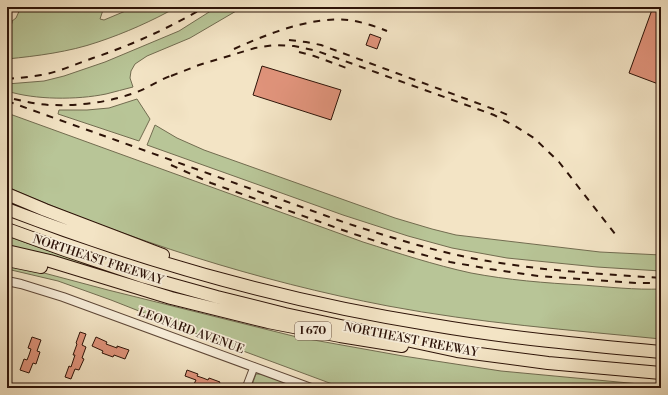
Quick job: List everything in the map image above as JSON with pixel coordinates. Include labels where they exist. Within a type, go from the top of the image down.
[{"type":"highway","points":[[7,194],[244,286]]},
{"type":"highway","name":"NORTHEAST FREEWAY","points":[[7,209],[108,245],[177,267],[244,286],[322,304],[431,325],[485,333],[545,341],[661,352]]},
{"type":"highway","name":"NORTHEAST FREEWAY","points":[[7,229],[145,277],[284,314],[457,351],[661,373]]},
{"type":"highway","name":"I 670","points":[[7,251],[50,261],[171,298],[268,322],[396,346],[457,351]]},
{"type":"highway","points":[[7,260],[45,268],[129,290],[171,298]]},
{"type":"street","name":"LEONARD AVENUE","points":[[7,276],[27,281],[63,297]]},
{"type":"street","name":"LEONARD AVENUE","points":[[7,281],[63,297],[311,388]]},
{"type":"street","points":[[246,388],[254,367]]},
{"type":"green space","points":[[21,7],[104,7],[100,19],[104,20],[135,7],[177,7],[128,31],[87,45],[53,53],[7,59],[7,25],[16,18]]},
{"type":"green space","points":[[217,7],[243,7],[190,38],[147,56],[135,64],[131,71],[130,78],[133,87],[95,96],[69,98],[30,96],[7,91],[7,84],[44,81],[105,62],[179,31]]},
{"type":"green space","points":[[137,99],[150,119],[139,141],[58,114],[59,110],[109,108]]},
{"type":"green space","points":[[7,113],[363,242],[416,259],[471,273],[526,281],[622,288],[661,289],[661,339],[490,322],[388,306],[290,284],[194,257],[147,241],[7,187]]},
{"type":"green space","points":[[155,125],[177,138],[204,150],[395,218],[432,229],[456,235],[600,252],[661,255],[661,271],[597,267],[507,258],[452,248],[408,236],[343,215],[147,145]]},
{"type":"green space","points":[[7,236],[104,270],[103,273],[7,246]]},
{"type":"green space","points":[[7,266],[44,273],[297,337],[403,356],[501,371],[661,386],[661,388],[343,388],[111,300],[58,281],[7,269]]},
{"type":"green space","points":[[256,374],[262,374],[300,388],[258,388],[252,385]]},
{"type":"building","points":[[653,7],[661,7],[661,85],[629,73]]},
{"type":"building","points":[[370,34],[381,38],[377,49],[366,45]]},
{"type":"building","points":[[262,66],[341,90],[331,120],[253,95]]},
{"type":"building","points":[[80,332],[86,334],[82,345],[86,347],[82,358],[84,359],[79,370],[75,369],[71,379],[65,377],[69,366],[71,367],[75,355],[73,355]]},
{"type":"building","points":[[32,337],[41,340],[37,351],[40,352],[36,364],[33,363],[29,373],[20,370],[24,359],[27,360],[29,355],[31,349],[28,348]]},
{"type":"building","points":[[96,337],[107,342],[106,344],[129,350],[125,359],[102,353],[103,351],[92,346]]},
{"type":"building","points":[[187,370],[208,380],[209,378],[220,382],[217,388],[204,388],[194,384],[196,380],[185,376]]},
{"type":"railway","points":[[7,79],[41,75],[67,68],[136,42],[205,7]]},
{"type":"railway","points":[[234,49],[290,27],[305,23],[335,19],[368,24],[387,31]]},
{"type":"railway","points":[[289,40],[321,45],[508,115]]},
{"type":"railway","points":[[171,76],[199,65],[255,48],[274,45],[294,46],[317,51],[494,115],[515,126],[534,138],[559,162],[615,234]]},
{"type":"railway","points":[[299,52],[352,70]]},
{"type":"railway","points":[[14,99],[48,105],[95,103],[137,92],[176,74]]},
{"type":"railway","points":[[7,101],[346,223],[399,240],[470,258],[509,264],[574,272],[661,278]]},
{"type":"railway","points":[[171,165],[211,183],[351,233],[394,247],[450,262],[538,276],[636,283],[661,283]]}]
